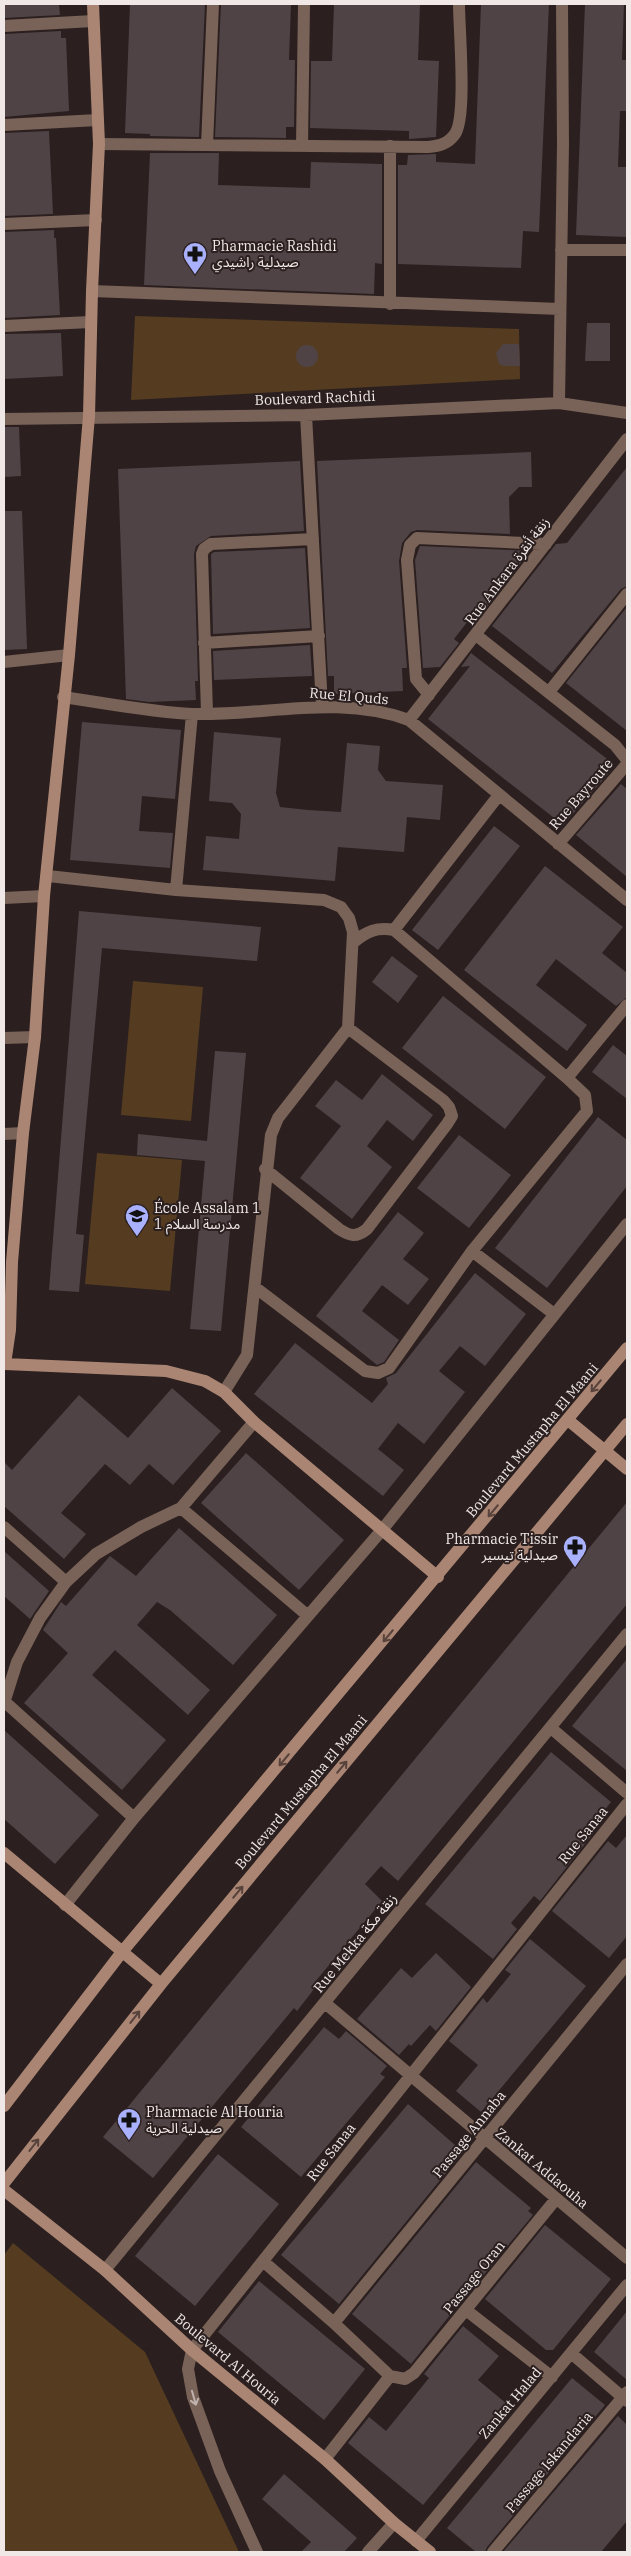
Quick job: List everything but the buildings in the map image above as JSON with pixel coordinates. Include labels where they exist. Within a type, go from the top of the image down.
[{"type":"street","points":[[93,4],[99,144],[92,291],[89,416],[69,656],[63,697],[48,876],[44,896],[35,1037],[8,1263],[10,1330],[4,1365],[166,1371],[205,1381],[224,1392],[254,1422],[438,1576]]},
{"type":"street","points":[[207,145],[212,4]]},
{"type":"street","points":[[302,146],[304,4]]},
{"type":"street","points":[[99,144],[442,145],[455,134],[461,114],[459,4]]},
{"type":"street","points":[[559,403],[563,144],[562,4]]},
{"type":"street","points":[[4,26],[93,21]]},
{"type":"street","points":[[4,125],[98,120]]},
{"type":"street","points":[[390,146],[390,304]]},
{"type":"street","points":[[4,224],[96,220]]},
{"type":"street","points":[[561,250],[627,250]]},
{"type":"street","points":[[92,291],[390,304],[560,309]]},
{"type":"street","points":[[4,326],[91,322]]},
{"type":"street","name":"Boulevard Rachidi","points":[[4,419],[89,416],[306,415],[559,403],[627,413]]},
{"type":"street","points":[[306,415],[322,706]]},
{"type":"street","name":"Rue Ankara زنقة أنقرة","points":[[409,720],[627,439]]},
{"type":"street","points":[[428,695],[416,679],[406,560],[410,545],[417,538],[546,544]]},
{"type":"street","points":[[206,713],[202,554],[204,549],[211,544],[313,539]]},
{"type":"street","points":[[549,692],[627,594]]},
{"type":"street","points":[[204,643],[319,636]]},
{"type":"street","points":[[476,636],[615,745],[627,762]]},
{"type":"street","points":[[4,662],[69,656]]},
{"type":"street","name":"Rue El Quds","points":[[63,697],[192,714],[322,706],[389,713],[409,720],[627,900]]},
{"type":"street","points":[[176,890],[192,714]]},
{"type":"street","name":"Rue Bayroute","points":[[558,844],[627,762]]},
{"type":"street","points":[[394,930],[499,795]]},
{"type":"street","points":[[48,876],[176,890],[324,900],[341,907],[349,918],[354,942],[348,1028],[278,1118],[270,1135],[265,1169],[256,1288],[247,1355],[224,1392]]},
{"type":"street","points":[[4,898],[44,896]]},
{"type":"street","points":[[256,1288],[365,1371],[378,1373],[389,1368],[472,1250],[587,1111],[585,1095],[568,1078],[394,930],[381,927],[365,932],[354,942]]},
{"type":"street","points":[[568,1078],[627,1006]]},
{"type":"street","points":[[265,1169],[349,1235],[360,1235],[367,1229],[452,1116],[449,1107],[444,1101],[348,1028]]},
{"type":"street","points":[[4,1038],[35,1037]]},
{"type":"street","points":[[4,1134],[23,1133]]},
{"type":"street","points":[[65,1906],[134,1818],[382,1530],[627,1224]]},
{"type":"street","points":[[472,1250],[554,1314]]},
{"type":"street","name":"Boulevard Mustapha El Maani","points":[[4,2106],[122,1952],[627,1348]]},
{"type":"street","points":[[568,1420],[627,1469]]},
{"type":"street","points":[[134,1818],[4,1702],[17,1662],[40,1618],[66,1582],[96,1554],[141,1527],[181,1508],[254,1422]]},
{"type":"street","name":"Boulevard Mustapha El Maani","points":[[4,2183],[161,1984],[627,1424]]},
{"type":"street","points":[[181,1508],[307,1615]]},
{"type":"street","points":[[4,1527],[66,1582]]},
{"type":"street","name":"Rue Mekka زنقة مكة","points":[[105,2270],[627,1634]]},
{"type":"street","points":[[551,1728],[627,1793]]},
{"type":"street","name":"Rue Sanaa","points":[[192,2350],[627,1804]]},
{"type":"street","points":[[4,1853],[65,1906],[161,1984]]},
{"type":"street","name":"Passage Annaba","points":[[334,2323],[627,1964]]},
{"type":"street","name":"Zankat Addaouha","points":[[325,2003],[627,2258]]},
{"type":"street","name":"Boulevard Al Houria","points":[[4,2190],[105,2270],[192,2350],[325,2459],[394,2524],[430,2552]]},
{"type":"street","name":"Passage Oran","points":[[390,2376],[404,2379],[414,2373],[556,2199]]},
{"type":"street","points":[[264,2262],[334,2323],[390,2376],[325,2459]]},
{"type":"street","name":"Zankat Halad","points":[[416,2541],[627,2285]]},
{"type":"street","points":[[466,2310],[552,2377]]},
{"type":"street","points":[[192,2350],[188,2369],[193,2397],[220,2471],[257,2552]]},
{"type":"street","points":[[571,2354],[626,2396]]},
{"type":"street","name":"Passage Iskandaria","points":[[493,2552],[626,2396]]},
{"type":"street","points":[[368,2552],[394,2524]]},
{"type":"shaded area","points":[[135,316],[519,329],[520,379],[131,400]]},
{"type":"shaded area","points":[[133,981],[203,987],[191,1121],[121,1115]]},
{"type":"shaded area","points":[[97,1153],[182,1160],[170,1291],[85,1284]]},
{"type":"shaded area","points":[[13,2243],[145,2352],[239,2552],[4,2552],[4,2255]]},
{"type":"place","name":"Pharmacie Rashidi صيدلية راشيدي","points":[[195,275]]},
{"type":"place","name":"École Assalam 1 مدرسة السلام 1","points":[[137,1237]]},
{"type":"place","name":"Pharmacie Tissir صيدلية تيسير","points":[[575,1568]]},
{"type":"place","name":"Pharmacie Al Houria صيدلية الحرية","points":[[129,2141]]}]
